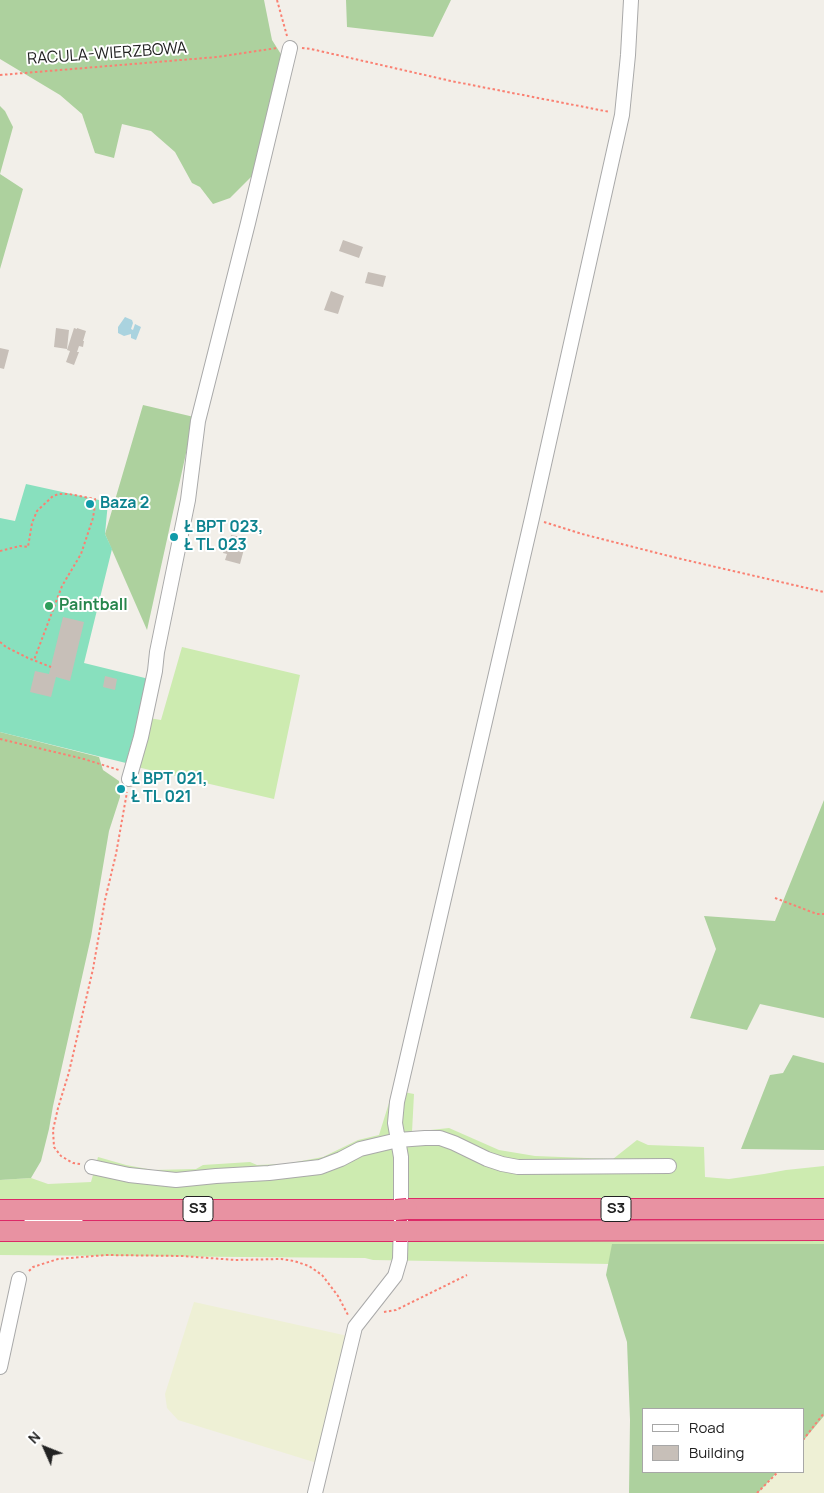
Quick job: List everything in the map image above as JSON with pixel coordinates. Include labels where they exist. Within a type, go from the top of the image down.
[{"type":"highway","name":"S3","points":[[0,1210],[824,1209]]},
{"type":"highway","name":"S3","points":[[0,1231],[824,1230]]},
{"type":"street","points":[[315,1493],[355,1327],[395,1276],[400,1260],[401,1158],[395,1123],[398,1095],[532,518],[622,115],[631,0]]},
{"type":"street","points":[[129,776],[141,737],[155,671],[188,500],[198,421],[251,213],[290,48]]},
{"type":"street","points":[[92,1167],[129,1175],[176,1180],[269,1173],[320,1167],[360,1149],[398,1140],[426,1138],[440,1138],[487,1159],[518,1168],[669,1166]]},
{"type":"street","points":[[0,1227],[150,1209]]},
{"type":"street","points":[[0,1214],[152,1232]]},
{"type":"street","points":[[0,1367],[19,1279]]},
{"type":"path","points":[[277,0],[290,48]]},
{"type":"path","name":"RACULA-WIERZBOWA","points":[[0,75],[217,57],[279,48],[312,49],[451,81],[622,115]]},
{"type":"path","points":[[0,551],[20,546],[28,548],[32,523],[37,511],[53,496],[69,494],[95,499],[93,518],[81,554],[62,586],[34,660]]},
{"type":"path","points":[[532,518],[582,534],[824,592]]},
{"type":"path","points":[[0,642],[6,647],[51,667]]},
{"type":"path","points":[[0,739],[84,759],[129,776]]},
{"type":"path","points":[[92,1167],[73,1162],[61,1156],[54,1147],[53,1130],[69,1072],[93,968],[125,802]]},
{"type":"path","points":[[775,898],[816,914],[824,914]]},
{"type":"path","points":[[19,1279],[33,1267],[58,1259],[106,1255],[182,1256],[235,1260],[281,1259],[309,1266],[322,1275],[338,1296],[355,1327]]},
{"type":"path","points":[[381,1313],[396,1310],[467,1275]]},
{"type":"path","points":[[804,1439],[824,1414]]},
{"type":"path","points":[[756,1493],[777,1473]]},
{"type":"green space","points":[[0,0],[264,0],[272,40],[284,59],[256,172],[230,198],[213,204],[200,187],[192,183],[175,152],[151,131],[122,124],[114,158],[95,153],[82,114],[60,95],[0,59]]},
{"type":"green space","points":[[346,0],[451,0],[433,37],[347,27]]},
{"type":"green space","points":[[0,106],[5,111],[13,127],[0,174]]},
{"type":"green space","points":[[0,174],[23,189],[0,269]]},
{"type":"green space","points":[[143,405],[194,417],[147,630],[105,534]]},
{"type":"green space","name":"Paintball","points":[[26,484],[108,502],[105,534],[112,549],[84,663],[149,679],[126,763],[0,732],[0,518],[15,521]]},
{"type":"green space","points":[[182,647],[300,675],[274,799],[137,767],[149,718],[161,720]]},
{"type":"green space","points":[[0,732],[99,757],[103,770],[119,781],[120,797],[109,831],[91,937],[41,1161],[31,1178],[0,1180]]},
{"type":"green space","points":[[824,800],[824,1018],[760,1004],[747,1030],[690,1018],[716,949],[704,916],[775,921]]},
{"type":"green space","points":[[793,1055],[824,1063],[824,1150],[741,1149],[770,1075],[783,1073]]},
{"type":"green space","points":[[393,1090],[414,1094],[412,1132],[449,1128],[499,1150],[535,1156],[613,1159],[637,1140],[648,1145],[704,1147],[705,1177],[729,1179],[824,1166],[824,1261],[610,1264],[373,1260],[365,1258],[0,1255],[0,1180],[31,1178],[48,1184],[91,1182],[98,1157],[153,1170],[196,1169],[203,1165],[250,1162],[257,1165],[285,1164],[323,1157],[358,1140],[379,1135]]},
{"type":"green space","points":[[612,1244],[824,1244],[824,1416],[804,1440],[804,1408],[642,1408],[642,1473],[776,1473],[758,1493],[629,1493],[630,1420],[627,1342],[606,1275]]},
{"type":"green space","points":[[194,1302],[348,1336],[336,1374],[317,1463],[178,1420],[167,1408],[165,1394]]},
{"type":"green space","points":[[824,1416],[824,1493],[758,1493],[776,1473],[804,1473],[804,1440]]},
{"type":"water","points":[[125,317],[132,320],[131,329],[133,330],[135,324],[141,327],[136,340],[131,338],[131,334],[124,336],[118,333],[118,327]]},
{"type":"building","points":[[343,240],[363,247],[359,258],[339,251]]},
{"type":"building","points":[[368,272],[386,276],[383,287],[365,283]]},
{"type":"building","points":[[331,291],[344,296],[338,314],[324,310]]},
{"type":"building","points":[[56,328],[69,330],[67,349],[54,347]]},
{"type":"building","points":[[74,328],[86,331],[83,347],[79,346],[77,352],[79,352],[74,365],[66,362],[70,351],[67,350]]},
{"type":"building","points":[[0,348],[9,350],[4,369],[0,368]]},
{"type":"building","points":[[231,535],[247,538],[240,564],[225,560],[227,554],[223,553],[225,546],[228,547]]},
{"type":"building","points":[[63,617],[84,622],[70,681],[56,677],[51,697],[30,692],[35,671],[49,674]]},
{"type":"building","points":[[105,676],[117,679],[115,690],[103,687]]},
{"type":"place","name":"Baza 2","points":[[90,504]]},
{"type":"place","name":"Ł BPT 023, Ł TL 023","points":[[174,537]]},
{"type":"place","name":"Paintball","points":[[49,606]]},
{"type":"place","name":"Ł BPT 021, Ł TL 021","points":[[121,789]]}]
